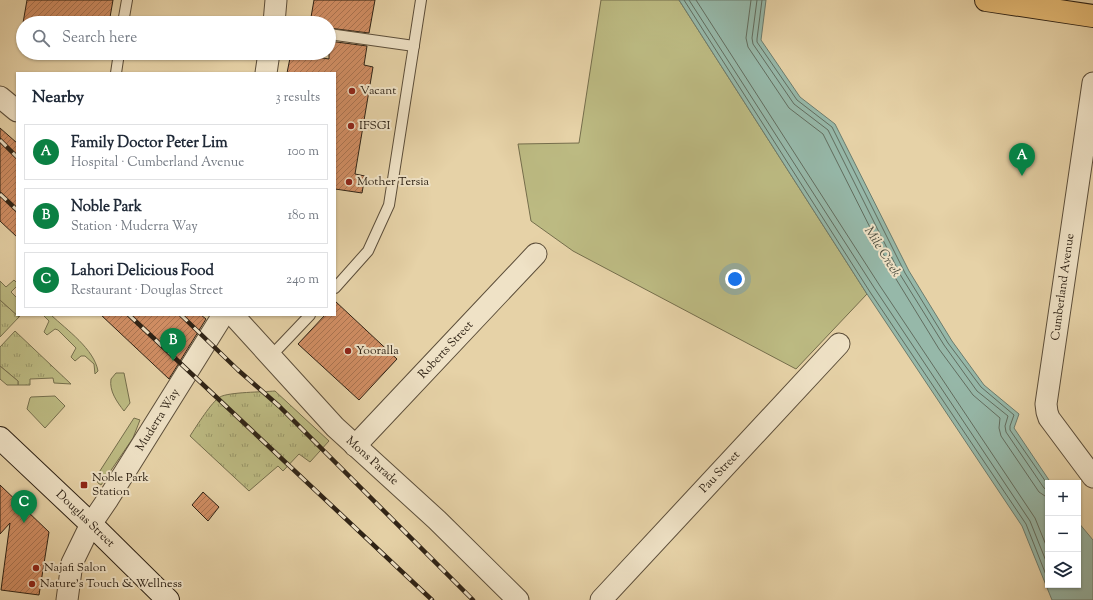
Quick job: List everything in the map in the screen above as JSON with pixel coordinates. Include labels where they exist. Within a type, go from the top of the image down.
[{"type":"main road","points":[[986,0],[1093,16]]},
{"type":"main road","name":"Douglas Street","points":[[0,438],[168,600]]},
{"type":"street","points":[[275,16],[276,0]]},
{"type":"street","points":[[266,72],[268,60]]},
{"type":"street","name":"Cumberland Avenue","points":[[1093,83],[1046,404],[1049,418],[1093,477]]},
{"type":"street","points":[[0,97],[16,110]]},
{"type":"street","name":"Roberts Street","points":[[355,446],[536,254]]},
{"type":"street","name":"Muderra Way","points":[[67,600],[72,563],[90,524],[108,499],[222,316]]},
{"type":"street","name":"Mons Parade","points":[[234,316],[335,427],[437,520],[518,600]]},
{"type":"street","name":"Pau Street","points":[[601,600],[839,344]]},
{"type":"lane","points":[[124,16],[127,0]]},
{"type":"lane","points":[[336,287],[368,252],[389,204],[422,0]]},
{"type":"lane","points":[[336,35],[414,46]]},
{"type":"lane","points":[[116,72],[118,60]]},
{"type":"lane","points":[[270,357],[309,316]]},
{"type":"green space","points":[[601,0],[679,0],[867,294],[796,369],[573,251],[531,221],[518,144],[579,143]]},
{"type":"green space","points":[[14,280],[16,282],[16,287],[11,292],[16,297],[16,314],[0,300],[0,281],[6,287]]},
{"type":"green space","points":[[0,300],[16,316],[19,317],[0,337]]},
{"type":"green space","points":[[44,316],[52,316],[86,348],[98,371],[95,374],[94,364],[85,356],[81,356],[75,361],[71,357],[76,348],[58,330],[55,329],[47,335],[44,332],[49,321]]},
{"type":"green space","points":[[15,331],[71,384],[54,383],[53,378],[30,379],[30,385],[18,385],[18,381],[0,366],[0,347]]},
{"type":"green space","points":[[0,366],[18,381],[18,385],[7,385],[0,379]]},
{"type":"green space","points":[[116,373],[124,373],[130,403],[124,411],[116,400],[111,388],[111,379]]},
{"type":"green space","points":[[275,391],[329,441],[310,462],[299,454],[283,471],[278,466],[249,491],[190,436],[209,409],[220,397],[238,393]]},
{"type":"green space","points":[[55,396],[65,406],[45,428],[27,409],[30,398]]},
{"type":"green space","points":[[134,418],[140,420],[133,438],[101,485],[98,483],[96,477]]},
{"type":"water","name":"Mile Creek","points":[[679,0],[766,0],[761,40],[800,97],[835,124],[909,271],[952,341],[984,385],[1019,414],[1014,428],[1049,480],[1045,480],[1045,583],[1022,526],[867,294]]},
{"type":"water","points":[[1081,526],[1093,540],[1093,600],[1052,600],[1047,588],[1081,588]]},
{"type":"building","points":[[27,0],[113,0],[110,16],[24,16]]},
{"type":"building","points":[[314,0],[375,0],[369,33],[336,29],[336,16],[311,16]]},
{"type":"building","points":[[336,42],[367,46],[364,65],[373,67],[355,174],[365,176],[362,193],[336,189],[336,72],[287,72],[290,60],[336,60]]},
{"type":"building","points":[[0,128],[16,142],[16,236],[0,221]]},
{"type":"building","name":"Yooralla","points":[[336,302],[397,359],[359,400],[298,344],[324,316],[336,316]]},
{"type":"building","points":[[102,316],[202,316],[206,319],[169,379]]},
{"type":"building","points":[[0,485],[49,532],[39,595],[1,590],[10,523],[0,534]]},
{"type":"building","points":[[203,492],[219,507],[208,521],[192,505]]},
{"type":"railway","points":[[0,140],[16,156]]},
{"type":"railway","points":[[0,194],[16,209]]},
{"type":"railway","points":[[130,316],[432,600]]},
{"type":"railway","points":[[182,316],[238,370],[279,406],[473,600]]},
{"type":"place","name":"Vacant","points":[[352,91]]},
{"type":"place","name":"IFSGI","points":[[351,126]]},
{"type":"place","name":"Family Doctor Peter Lim","points":[[1022,176]]},
{"type":"place","name":"Mother Tersia","points":[[349,182]]},
{"type":"place","name":"Yooralla","points":[[348,351]]},
{"type":"place","name":"Noble Park","points":[[173,361]]},
{"type":"place","name":"Noble Park Station","points":[[84,485]]},
{"type":"place","name":"Lahori Delicious Food","points":[[24,523]]},
{"type":"place","name":"Najafi Salon","points":[[36,568]]},
{"type":"place","name":"Nature's Touch & Wellness","points":[[32,584]]}]
